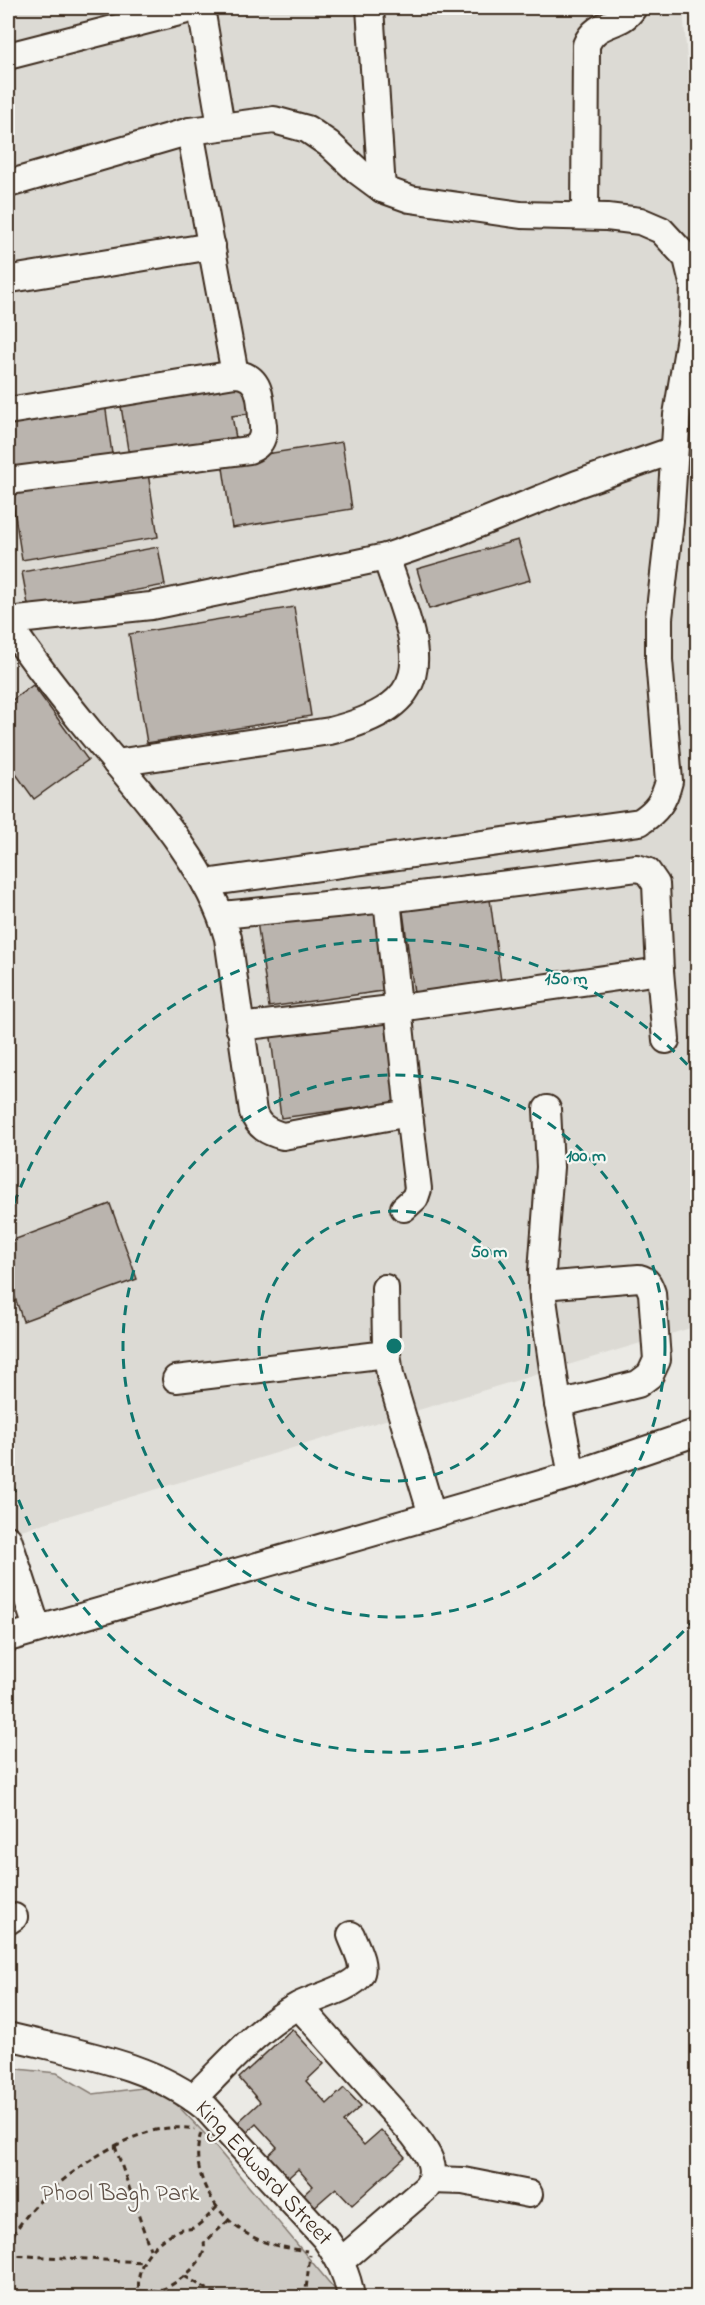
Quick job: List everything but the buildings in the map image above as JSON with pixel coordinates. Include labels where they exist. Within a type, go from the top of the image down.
[{"type":"street","points":[[8,56],[195,8]]},
{"type":"street","points":[[201,8],[221,126]]},
{"type":"street","points":[[370,8],[382,189]]},
{"type":"street","points":[[585,216],[586,45],[590,35],[598,28],[621,20],[633,8]]},
{"type":"street","points":[[8,184],[190,131],[274,120],[307,129],[329,144],[359,172],[382,189],[410,200],[521,215],[585,216],[640,221],[662,230],[687,258],[694,287],[693,319],[677,415],[670,521],[659,618],[659,660],[669,781],[665,797],[655,812],[640,822],[205,883]]},
{"type":"street","points":[[190,131],[235,374]]},
{"type":"street","points":[[11,279],[212,246]]},
{"type":"street","points":[[8,411],[243,374],[252,380],[261,396],[263,436],[260,442],[249,450],[8,481]]},
{"type":"street","points":[[409,1113],[283,1136],[268,1132],[261,1126],[253,1112],[228,938],[222,915],[205,883],[172,835],[47,679],[8,622],[151,606],[386,557],[456,533],[577,484],[674,450]]},
{"type":"street","points":[[116,763],[330,730],[357,724],[392,705],[407,689],[415,673],[416,657],[411,632],[386,557]]},
{"type":"street","points":[[222,915],[387,899],[637,868],[647,870],[656,884],[666,1040]]},
{"type":"street","points":[[387,899],[418,1189],[415,1198],[404,1208]]},
{"type":"street","points":[[239,1027],[400,1008],[660,971]]},
{"type":"street","points":[[547,1109],[550,1175],[544,1238],[543,1286],[558,1404],[572,1475]]},
{"type":"street","points":[[543,1286],[639,1278],[649,1284],[652,1293],[657,1360],[650,1375],[638,1384],[558,1404]]},
{"type":"street","points":[[385,1288],[390,1376],[432,1515]]},
{"type":"street","points":[[176,1379],[387,1354]]},
{"type":"street","points":[[8,1638],[572,1475],[698,1432]]},
{"type":"street","points":[[8,1539],[37,1628]]},
{"type":"street","points":[[193,2098],[267,2027],[299,2006],[350,1984],[358,1978],[362,1967],[351,1935]]},
{"type":"street","points":[[299,2006],[428,2153],[432,2165],[431,2180],[417,2196],[340,2260]]},
{"type":"street","name":"King Edward Street","points":[[8,2037],[88,2054],[187,2092],[206,2108],[309,2221],[340,2260],[350,2284],[351,2298]]},
{"type":"street","points":[[431,2180],[463,2181],[529,2194]]},
{"type":"path","points":[[8,2245],[20,2226],[47,2196],[93,2158],[142,2134],[165,2129],[202,2130],[197,2160],[202,2182],[217,2207],[229,2220],[250,2236],[267,2243],[310,2251],[305,2298]]},
{"type":"path","points":[[115,2146],[151,2250]]},
{"type":"path","points":[[139,2291],[137,2278],[151,2250],[165,2238],[181,2229],[194,2228],[217,2207]]},
{"type":"path","points":[[131,2298],[139,2291],[149,2292],[165,2288],[183,2276],[200,2259],[205,2248],[204,2243],[229,2220]]},
{"type":"path","points":[[8,2255],[143,2262]]},
{"type":"path","points":[[183,2276],[223,2298]]},
{"type":"path","points":[[164,2298],[165,2288]]},
{"type":"shaded area","points":[[8,8],[683,8],[698,204],[697,1326],[8,1534]]},
{"type":"green space","name":"Phool Bagh Park","points":[[8,2068],[57,2073],[93,2094],[159,2086],[204,2133],[337,2292],[336,2297],[8,2297]]}]
